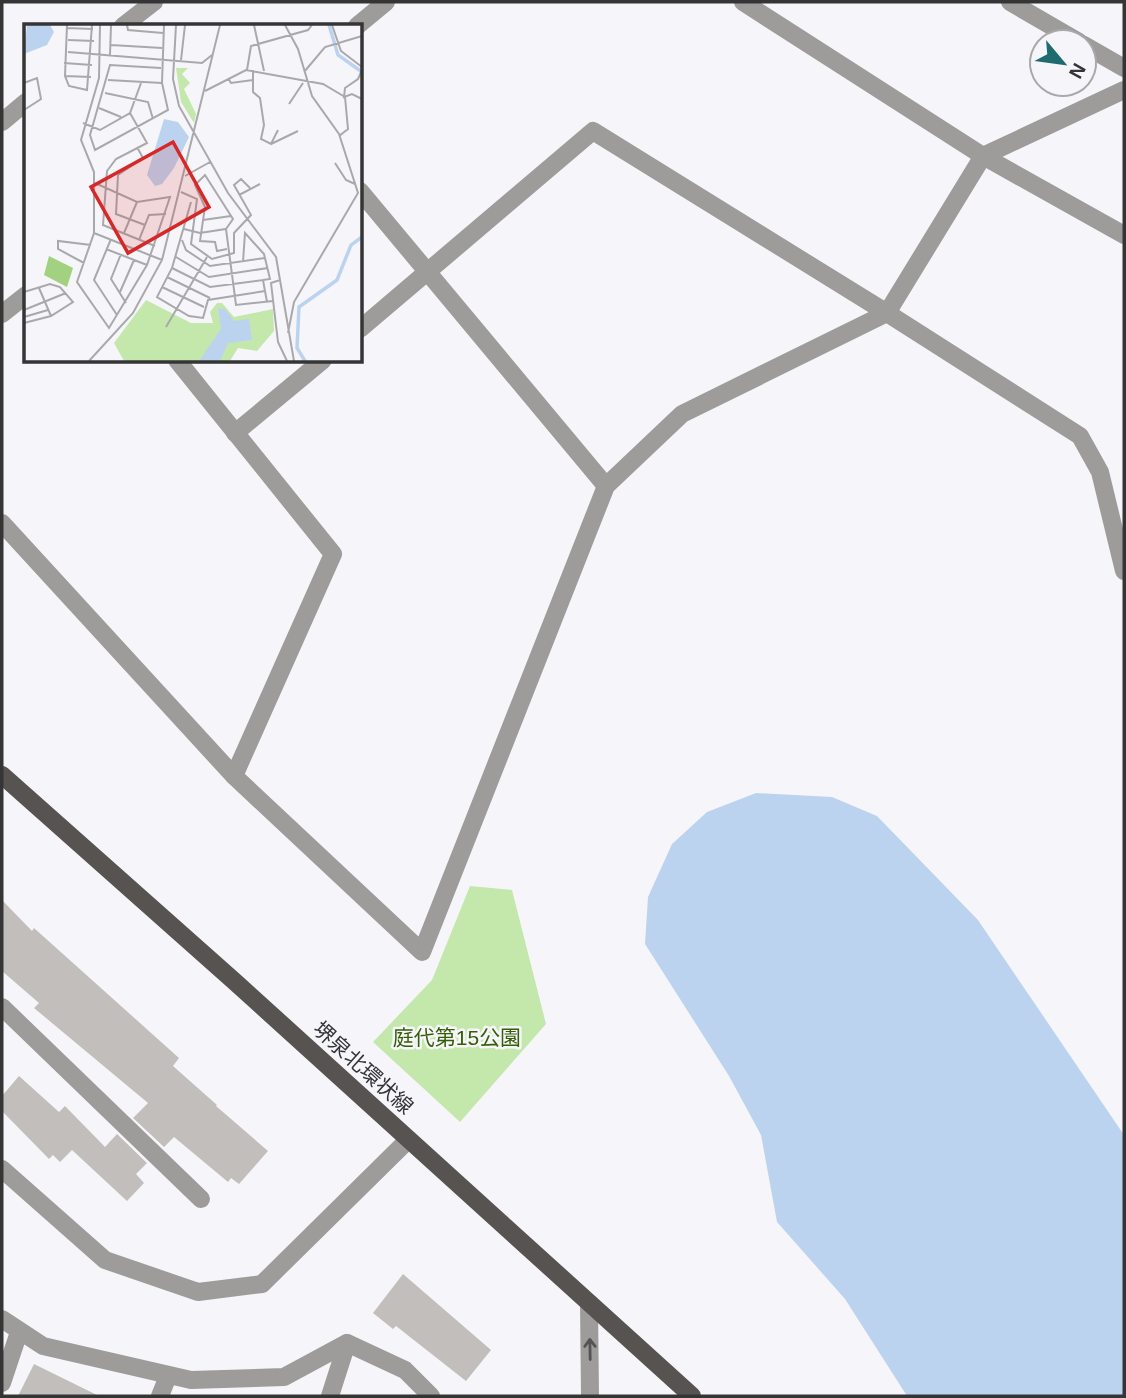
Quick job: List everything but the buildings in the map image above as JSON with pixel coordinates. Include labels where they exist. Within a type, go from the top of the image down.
[{"type":"main road","name":"堺泉北環状線","points":[[2,775],[692,1396]]},
{"type":"street","points":[[126,24],[154,2]]},
{"type":"street","points":[[359,24],[386,2]]},
{"type":"street","points":[[743,2],[983,156],[1124,236]]},
{"type":"street","points":[[1010,2],[1055,28]]},
{"type":"street","points":[[1098,53],[1124,68]]},
{"type":"street","points":[[2,523],[234,776],[422,951],[606,486],[682,414],[887,313],[983,156],[1124,90]]},
{"type":"street","points":[[2,122],[24,104]]},
{"type":"street","points":[[362,327],[593,131],[1080,436],[1100,472],[1124,571]]},
{"type":"street","points":[[362,193],[606,486]]},
{"type":"street","points":[[2,314],[24,297]]},
{"type":"street","points":[[179,362],[333,554],[234,776]]},
{"type":"street","points":[[235,433],[321,362]]},
{"type":"street","points":[[2,1007],[201,1199]]},
{"type":"street","points":[[2,1169],[105,1260],[198,1292],[262,1284],[408,1140]]},
{"type":"street","points":[[589,1303],[590,1396]]},
{"type":"street","points":[[2,1319],[43,1346],[191,1380],[284,1377],[347,1343]]},
{"type":"street","points":[[2,1383],[19,1332]]},
{"type":"street","points":[[330,1396],[347,1343]]},
{"type":"street","points":[[347,1343],[405,1370],[431,1396]]},
{"type":"street","points":[[160,1396],[168,1376]]},
{"type":"green space","name":"庭代第15公園","points":[[470,886],[512,890],[546,1024],[460,1122],[373,1042],[432,980]]},
{"type":"water","points":[[756,793],[832,797],[877,816],[978,920],[1124,1135],[1124,1396],[907,1396],[845,1299],[777,1222],[761,1135],[729,1076],[645,944],[648,897],[672,844],[707,812]]}]
